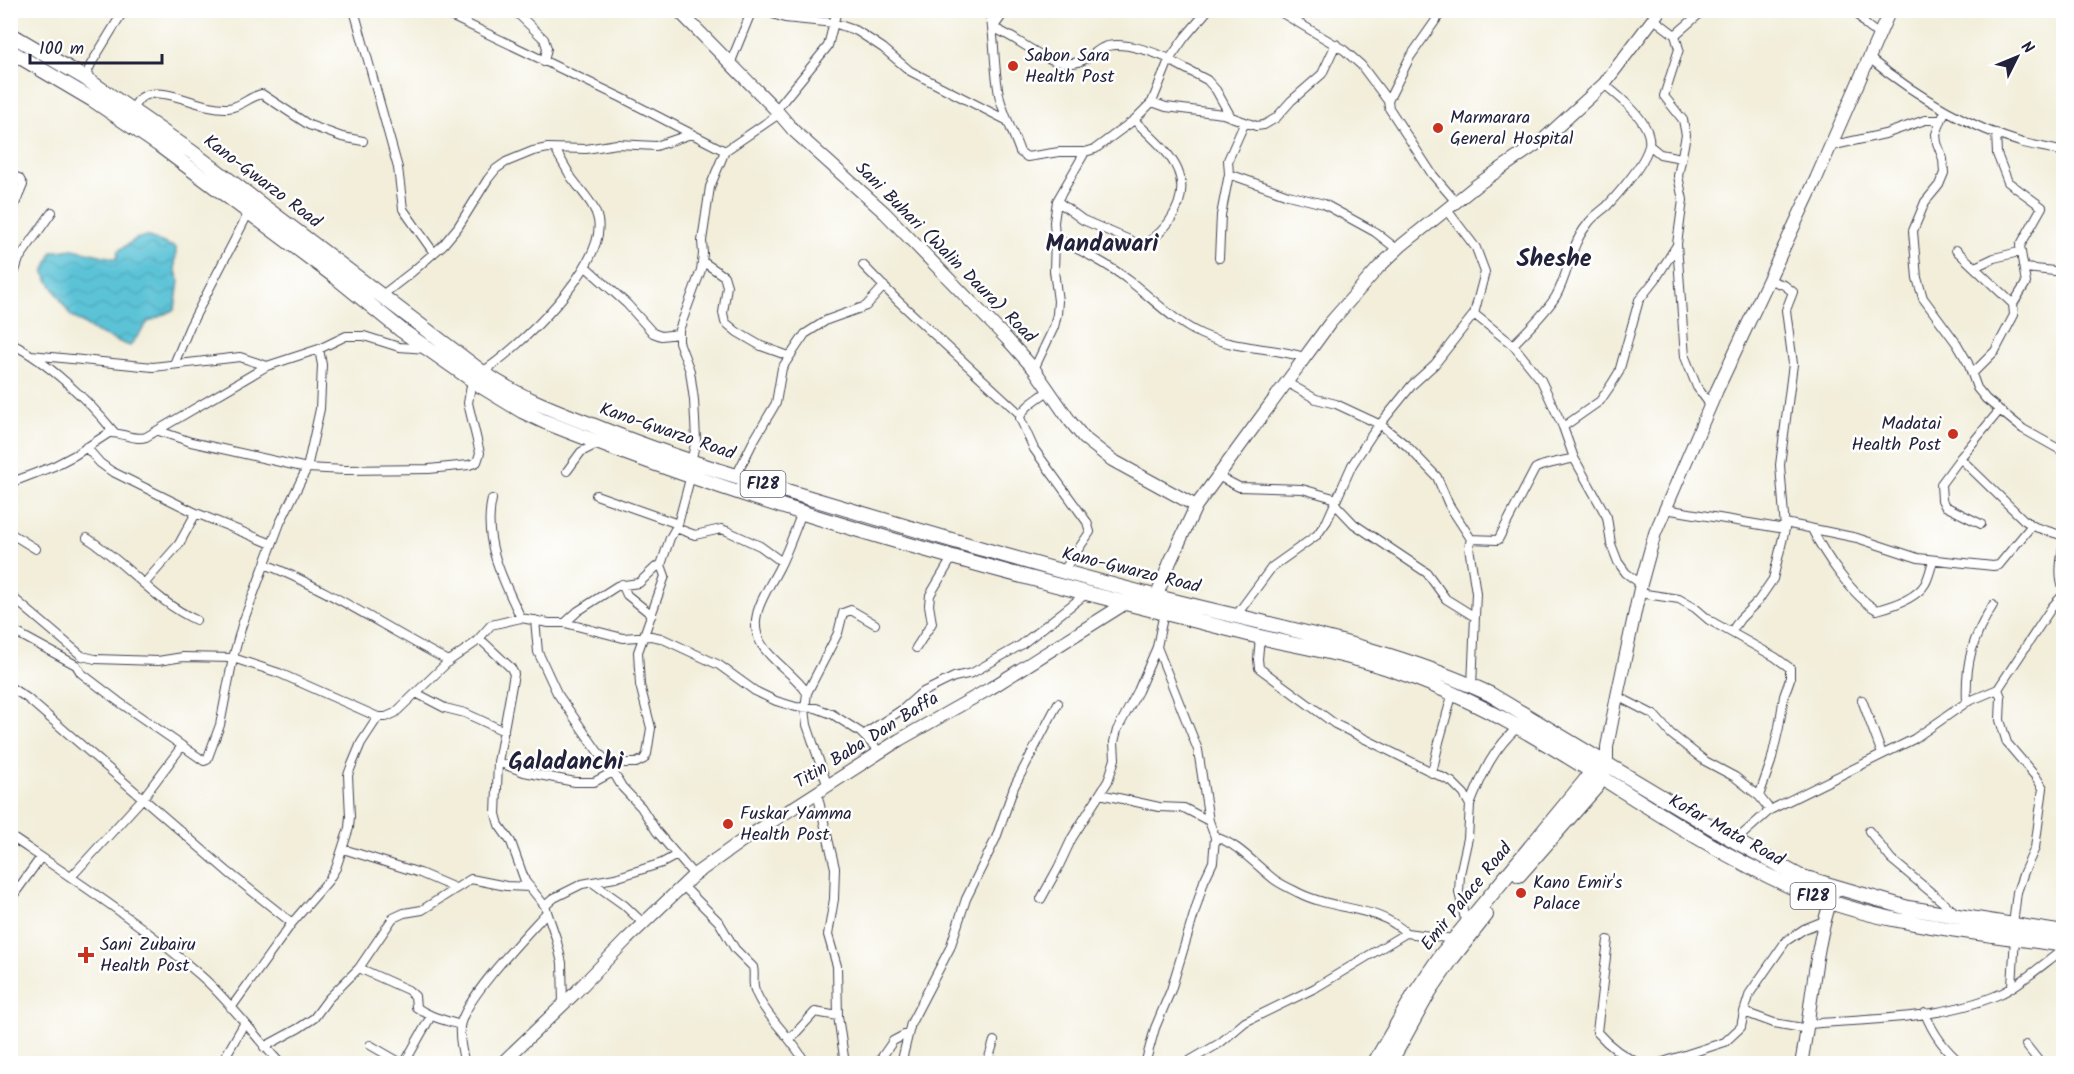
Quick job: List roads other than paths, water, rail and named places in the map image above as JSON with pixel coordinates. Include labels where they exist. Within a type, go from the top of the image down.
[{"type":"main road","name":"Kano-Gwarzo Road","points":[[10,34],[85,78],[202,159],[381,296],[431,349],[477,376],[533,402],[802,512],[952,558],[1087,593],[1129,597]]},
{"type":"main road","name":"Kano-Gwarzo Road","points":[[10,51],[93,100],[159,145],[416,331],[522,411],[599,443],[691,468],[736,476],[1062,573],[1129,597],[1260,637],[1387,668],[1453,692],[1600,768]]},
{"type":"main road","points":[[883,537],[887,521]]},
{"type":"main road","name":"Kano-Gwarzo Road","points":[[1158,606],[1235,617],[1331,639],[1401,658],[1451,676],[1542,724],[1600,768]]},
{"type":"main road","name":"Kofar Mata Road","points":[[1600,768],[1798,876],[1908,908],[1960,916],[2064,947]]},
{"type":"main road","name":"Kofar Mata Road","points":[[1600,768],[1676,825],[1724,853],[1798,890],[1830,902],[1926,927],[2064,933]]},
{"type":"main road","name":"Emir Palace Road","points":[[1389,1064],[1429,992],[1469,928],[1585,781],[1600,768]]},
{"type":"main road","name":"Emir Palace Road","points":[[1374,1064],[1414,995],[1454,939],[1469,928]]},
{"type":"street","points":[[85,78],[124,10]]},
{"type":"street","points":[[354,10],[398,168],[403,209],[434,253]]},
{"type":"street","points":[[438,10],[622,98],[725,151]]},
{"type":"street","points":[[514,10],[543,39],[547,48],[544,62]]},
{"type":"street","name":"Sani Buhari (Walin Daura) Road","points":[[678,10],[825,160],[885,213],[1034,369],[1084,438],[1112,460],[1196,506]]},
{"type":"street","points":[[730,64],[752,10]]},
{"type":"street","points":[[761,10],[785,18],[834,23],[857,31],[883,48],[910,71],[1008,121]]},
{"type":"street","points":[[498,762],[524,772],[575,782],[594,782],[610,767],[636,763],[644,759],[647,754],[651,728],[640,685],[637,659],[639,644],[666,576],[661,565],[670,538],[677,526],[696,440],[690,371],[679,342],[679,334],[701,270],[702,232],[710,187],[725,151],[777,112],[828,46],[837,10]]},
{"type":"street","points":[[989,10],[1000,99],[1020,152],[1027,158],[1095,149],[1134,120],[1152,102],[1169,59],[1208,10]]},
{"type":"street","points":[[993,28],[1006,10]]},
{"type":"street","points":[[1235,617],[1272,567],[1317,535],[1327,521],[1352,465],[1380,425],[1412,385],[1435,364],[1474,314],[1485,272],[1476,248],[1452,206],[1389,108],[1388,101],[1361,65],[1336,44],[1277,10]]},
{"type":"street","points":[[1388,101],[1410,57],[1443,10]]},
{"type":"street","points":[[1675,35],[1704,10]]},
{"type":"street","points":[[1855,10],[1866,25],[1879,35]]},
{"type":"street","points":[[1600,768],[1607,747],[1640,589],[1655,532],[1890,10]]},
{"type":"street","points":[[1041,899],[1072,838],[1113,772],[1114,742],[1117,730],[1138,691],[1157,646],[1158,606],[1185,524],[1196,506],[1330,323],[1378,268],[1477,185],[1544,139],[1604,84],[1657,15],[1675,35],[1679,49],[1664,96],[1683,120],[1686,135],[1678,176],[1683,200],[1677,244],[1685,357],[1697,387],[1711,406]]},
{"type":"street","points":[[993,28],[1004,32],[1037,54],[1074,63],[1109,45],[1142,48],[1169,59],[1207,80],[1216,90],[1231,117]]},
{"type":"street","points":[[1152,102],[1166,107],[1231,117],[1256,126],[1272,122],[1296,96],[1322,74],[1336,44]]},
{"type":"street","points":[[1869,58],[1907,88],[1945,111],[2023,143],[2064,152]]},
{"type":"street","points":[[1513,345],[1547,309],[1556,295],[1577,237],[1633,174],[1649,145],[1646,128],[1619,96],[1604,84]]},
{"type":"street","points":[[132,110],[138,99],[155,94],[165,94],[192,103],[224,108],[236,107],[262,94],[309,125],[342,137],[363,141]]},
{"type":"street","points":[[1945,111],[1936,134],[1943,159],[1944,173],[1916,220],[1913,241],[1917,278],[1923,298],[1957,344],[1968,363],[1977,388],[1986,399],[2023,429],[2064,452]]},
{"type":"street","points":[[1057,201],[1083,220],[1139,244],[1149,242],[1167,225],[1179,207],[1182,182],[1176,164],[1134,120]]},
{"type":"street","points":[[1830,146],[1885,134],[1926,120],[1940,120]]},
{"type":"street","points":[[1219,258],[1221,215],[1229,174],[1228,160],[1245,122]]},
{"type":"street","points":[[1971,374],[1995,351],[2014,315],[2013,304],[2026,283],[2025,268],[2019,252],[2020,246],[2042,207],[2008,182],[1996,147],[1996,133]]},
{"type":"street","points":[[381,296],[434,253],[458,226],[496,169],[506,162],[533,151],[549,148],[586,149],[617,144],[656,146],[691,134]]},
{"type":"street","points":[[1649,145],[1660,154],[1681,158]]},
{"type":"street","points":[[159,430],[190,442],[307,468],[429,469],[474,464],[480,453],[468,403],[477,376],[501,360],[540,321],[586,267],[599,234],[598,218],[555,149]]},
{"type":"street","points":[[1034,369],[1054,327],[1057,314],[1058,301],[1053,276],[1054,222],[1057,201],[1085,152]]},
{"type":"street","points":[[1229,174],[1288,195],[1324,204],[1375,232],[1398,250]]},
{"type":"street","points":[[10,175],[19,178],[23,185],[10,216]]},
{"type":"street","points":[[10,286],[15,257],[52,212]]},
{"type":"street","points":[[174,364],[190,326],[249,212]]},
{"type":"street","points":[[1055,238],[1116,271],[1173,317],[1203,335],[1248,348],[1288,352],[1304,357]]},
{"type":"street","points":[[1563,427],[1600,401],[1611,385],[1619,372],[1639,300],[1655,280],[1677,244]]},
{"type":"street","points":[[1956,250],[2013,304]]},
{"type":"street","points":[[1975,267],[1994,258],[2019,252]]},
{"type":"street","points":[[702,261],[724,276],[727,286],[723,313],[725,321],[737,332],[761,346],[789,356]]},
{"type":"street","points":[[863,265],[1020,414],[1034,449],[1087,522],[1090,532],[1062,573]]},
{"type":"street","points":[[586,267],[627,304],[653,333],[662,336],[679,334]]},
{"type":"street","points":[[2025,268],[2064,272]]},
{"type":"street","points":[[1731,632],[1758,601],[1773,579],[1785,526],[1780,465],[1794,364],[1786,310],[1793,292],[1784,285],[1769,280]]},
{"type":"street","points":[[736,476],[776,403],[782,368],[805,334],[818,324],[866,306],[884,286]]},
{"type":"street","points":[[1474,314],[1513,345],[1541,381],[1563,427],[1574,458],[1607,517],[1611,544],[1618,562],[1640,589],[1679,600],[1695,608],[1709,620],[1775,657],[1791,672],[1771,762],[1759,796]]},
{"type":"street","points":[[10,483],[54,466],[102,435],[114,432],[142,438],[267,366],[320,349],[339,339],[355,335],[399,347],[431,349]]},
{"type":"street","points":[[10,343],[31,355],[88,402],[114,432]]},
{"type":"street","points":[[10,628],[76,665],[88,678],[182,746],[204,761],[209,759],[222,716],[242,625],[272,544],[307,468],[320,409],[322,364],[320,349]]},
{"type":"street","points":[[31,355],[141,366],[240,357],[267,366]]},
{"type":"street","points":[[1286,382],[1316,399],[1336,404],[1380,425],[1407,446],[1437,477],[1449,505],[1471,539],[1476,593],[1472,686]]},
{"type":"street","points":[[1020,414],[1049,390]]},
{"type":"street","points":[[1981,524],[1945,506],[1942,500],[1941,484],[1999,411]]},
{"type":"street","points":[[567,471],[581,452],[599,443]]},
{"type":"street","points":[[86,447],[100,463],[111,471],[196,513],[272,544]]},
{"type":"street","points":[[1471,539],[1498,540],[1534,469],[1574,458]]},
{"type":"street","points":[[1735,841],[1770,810],[1914,739],[1967,702],[1998,689],[2064,592],[2061,585],[2061,560],[2064,538],[2024,520],[1960,458]]},
{"type":"street","points":[[1218,476],[1239,487],[1302,489],[1336,501],[1354,524],[1427,573],[1446,599],[1474,617]]},
{"type":"street","points":[[596,495],[694,534],[721,529],[727,531],[760,546],[782,562]]},
{"type":"street","points":[[492,499],[489,523],[494,554],[521,618]]},
{"type":"street","points":[[1665,509],[1812,529],[1857,538],[1917,558],[1996,566],[2032,525]]},
{"type":"street","points":[[802,512],[782,562],[757,612],[755,624],[757,637],[770,657],[807,693]]},
{"type":"street","points":[[144,584],[179,544],[196,513]]},
{"type":"street","points":[[1812,529],[1821,547],[1858,595],[1877,610],[1891,607],[1916,594],[1926,583],[1933,560]]},
{"type":"street","points":[[10,533],[36,549]]},
{"type":"street","points":[[87,538],[114,557],[171,606],[196,620]]},
{"type":"street","points":[[916,648],[932,623],[930,596],[952,558]]},
{"type":"street","points":[[265,564],[320,588],[410,641],[449,660]]},
{"type":"street","points":[[565,623],[588,603],[622,584],[639,583],[661,565]]},
{"type":"street","points":[[622,584],[627,595],[652,615]]},
{"type":"street","points":[[863,735],[903,709],[921,693],[954,677],[972,673],[1021,645],[1087,593]]},
{"type":"street","points":[[10,595],[82,656],[95,659],[158,661],[183,657],[233,658],[279,673],[378,717],[386,717],[395,713],[449,660],[480,639],[491,625],[521,618],[549,623],[565,623],[623,638],[644,636],[661,638],[719,664],[755,691],[785,704],[816,708],[832,714],[863,735],[879,752]]},
{"type":"street","name":"Titin Baba Dan Baffa","points":[[501,1064],[694,875],[743,840],[879,752],[991,688],[1129,597]]},
{"type":"street","points":[[1967,702],[1965,678],[1969,660],[1976,637],[1993,605]]},
{"type":"street","points":[[845,1064],[838,1016],[837,966],[828,935],[834,898],[835,868],[823,790],[807,724],[807,693],[838,633],[843,613],[851,610],[875,624]]},
{"type":"street","points":[[535,620],[538,652],[557,693],[622,787],[641,807],[652,826],[694,875]]},
{"type":"street","points":[[1260,637],[1258,660],[1260,668],[1335,724],[1452,782],[1464,794],[1470,805]]},
{"type":"street","points":[[480,639],[514,671],[498,762],[497,819],[511,842],[521,873],[546,909],[562,963],[563,1005]]},
{"type":"street","points":[[1145,1064],[1155,1028],[1171,990],[1204,881],[1213,862],[1215,837],[1209,821],[1198,750],[1157,646]]},
{"type":"street","points":[[76,665],[82,656]]},
{"type":"street","points":[[10,687],[27,698],[228,872],[292,923]]},
{"type":"street","points":[[1998,689],[2001,698],[2000,720],[2007,743],[2043,788],[2035,848],[2017,892],[2012,986]]},
{"type":"street","points":[[1432,772],[1453,692]]},
{"type":"street","points":[[416,693],[445,708],[465,713],[504,731]]},
{"type":"street","points":[[1617,696],[1654,715],[1671,734],[1705,761],[1735,777],[1759,796],[1770,810]]},
{"type":"street","points":[[1862,700],[1882,754]]},
{"type":"street","points":[[901,1064],[911,1023],[950,948],[966,899],[996,838],[1014,787],[1058,703]]},
{"type":"street","points":[[231,1008],[292,923],[328,881],[343,849],[350,816],[348,775],[357,751],[378,717]]},
{"type":"street","points":[[1469,928],[1459,892],[1460,874],[1468,838],[1470,805],[1487,764],[1504,740],[1519,726]]},
{"type":"street","points":[[72,876],[143,798],[182,746]]},
{"type":"street","points":[[1100,794],[1159,807],[1184,808],[1209,821]]},
{"type":"street","points":[[1869,831],[1891,859],[1960,916]]},
{"type":"street","points":[[10,836],[72,876],[193,969],[219,994],[280,1064]]},
{"type":"street","points":[[1215,837],[1227,840],[1276,881],[1302,895],[1339,907],[1383,916],[1406,933],[1454,939]]},
{"type":"street","points":[[343,849],[420,873],[455,888]]},
{"type":"street","points":[[465,1064],[460,1025],[483,984],[554,898],[582,884],[654,866],[677,855]]},
{"type":"street","points":[[10,900],[41,857]]},
{"type":"street","points":[[264,1047],[307,1023],[359,968],[393,918],[404,913],[422,910],[455,888],[475,879],[506,886],[530,887]]},
{"type":"street","points":[[593,883],[624,905],[643,923]]},
{"type":"street","points":[[682,885],[719,922],[735,949],[750,962],[754,970],[753,985],[758,996],[791,1038],[806,1064]]},
{"type":"street","points":[[1801,1064],[1824,921],[1836,887]]},
{"type":"street","points":[[1657,1064],[1725,1042],[1741,1027],[1750,993],[1786,941],[1795,933],[1824,921]]},
{"type":"street","points":[[1184,1064],[1220,1043],[1245,1022],[1315,988],[1406,933]]},
{"type":"street","points":[[1608,940],[1597,1032],[1628,1059],[1641,1064]]},
{"type":"street","points":[[1744,1012],[1774,1023],[1808,1027],[1962,1008],[2002,993],[2064,947]]},
{"type":"street","points":[[359,968],[408,990],[415,996],[416,1007],[430,1016],[460,1025]]},
{"type":"street","points":[[791,1038],[815,1012],[838,1016]]},
{"type":"street","points":[[1925,1013],[1935,1036],[1962,1064]]},
{"type":"street","points":[[370,1045],[404,1064],[430,1016]]},
{"type":"street","points":[[225,1062],[244,1024]]},
{"type":"street","points":[[877,1064],[893,1041],[908,1033]]},
{"type":"street","points":[[987,1064],[994,1041]]},
{"type":"street","points":[[2026,1045],[2042,1064]]},
{"type":"water","points":[[146,236],[176,248],[175,268],[179,281],[175,309],[148,322],[130,346],[97,333],[70,315],[44,273],[52,252],[73,249],[117,259],[118,251],[136,239]]},
{"type":"place","name":"Sabon Sara Health Post","points":[[1013,66]]},
{"type":"place","name":"Marmarara General Hospital","points":[[1438,128]]},
{"type":"place","name":"Madatai Health Post","points":[[1953,434]]},
{"type":"place","name":"Fuskar Yamma Health Post","points":[[728,824]]},
{"type":"place","name":"Kano Emir's Palace","points":[[1521,893]]},
{"type":"place","name":"Sani Zubairu Health Post","points":[[86,955]]},
{"type":"district","name":"Mandawari","points":[[1102,244]]},
{"type":"district","name":"Sheshe","points":[[1554,259]]},
{"type":"district","name":"Galadanchi","points":[[566,762]]}]
